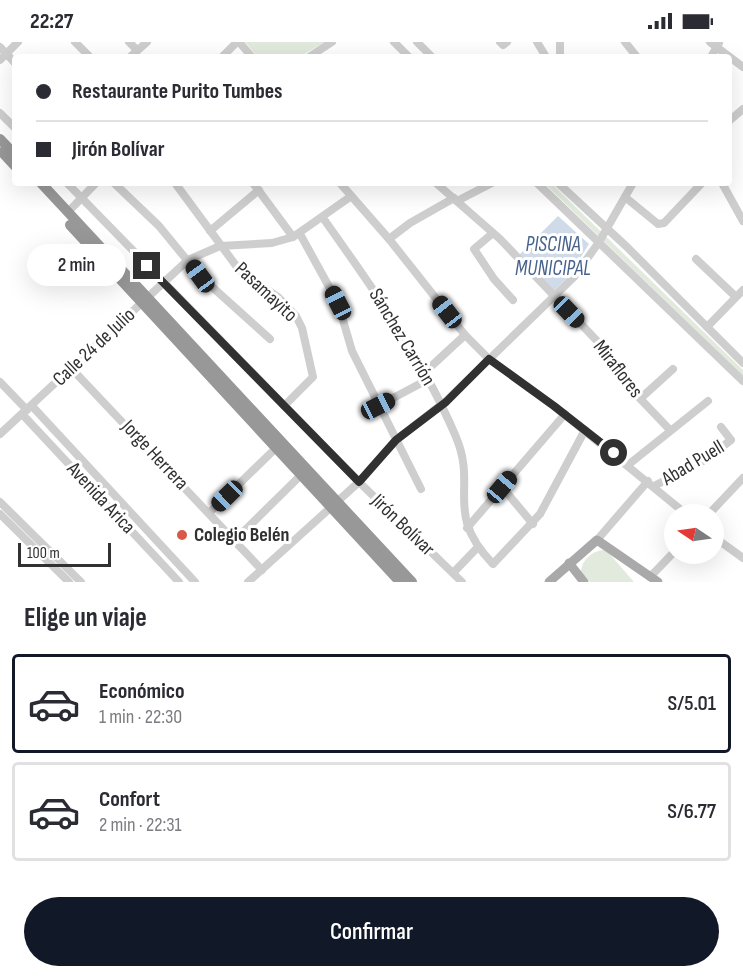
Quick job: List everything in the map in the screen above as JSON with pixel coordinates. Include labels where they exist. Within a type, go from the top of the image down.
[{"type":"highway","points":[[0,139],[12,152]]},
{"type":"highway","points":[[0,149],[12,163]]},
{"type":"highway","points":[[34,186],[145,299],[335,505],[400,582]]},
{"type":"highway","points":[[44,186],[302,474],[412,582]]},
{"type":"main road","points":[[549,582],[597,540],[651,580]]},
{"type":"main road","points":[[569,563],[584,582]]},
{"type":"street","points":[[2,54],[18,42]]},
{"type":"street","points":[[75,42],[87,54]]},
{"type":"street","points":[[129,42],[137,50]]},
{"type":"street","points":[[133,54],[147,42]]},
{"type":"street","points":[[225,54],[238,42],[249,54]]},
{"type":"street","points":[[316,54],[332,42]]},
{"type":"street","points":[[394,42],[406,54]]},
{"type":"street","points":[[417,42],[429,54]]},
{"type":"street","points":[[625,42],[635,54]]},
{"type":"street","points":[[716,44],[728,54]]},
{"type":"street","points":[[0,113],[12,125]]},
{"type":"street","name":"Jirón Bolívar","points":[[70,186],[359,482],[462,582]]},
{"type":"street","points":[[68,212],[93,186]]},
{"type":"street","points":[[117,186],[159,226],[200,276],[270,339]]},
{"type":"street","name":"Pasamayito","points":[[177,186],[240,272],[278,297],[300,322],[313,377],[284,406]]},
{"type":"street","points":[[256,186],[296,235],[338,303],[352,351],[422,489]]},
{"type":"street","points":[[342,186],[389,239],[465,335],[489,359],[565,414],[674,504]]},
{"type":"street","name":"Miraflores","points":[[440,186],[493,233],[599,343],[620,375],[670,430]]},
{"type":"street","points":[[389,239],[410,223],[485,186]]},
{"type":"street","points":[[540,186],[743,381]]},
{"type":"street","points":[[561,186],[743,363]]},
{"type":"street","points":[[248,582],[335,505],[396,440],[441,405],[574,277],[599,242],[631,186]]},
{"type":"street","points":[[625,197],[658,224],[664,222],[699,186]]},
{"type":"street","points":[[724,186],[743,221]]},
{"type":"street","points":[[210,231],[259,190]]},
{"type":"street","name":"Calle 24 de Julio","points":[[0,434],[188,260],[220,246],[272,243],[296,235],[350,197]]},
{"type":"street","name":"Sánchez Carrión","points":[[323,218],[392,316],[441,405],[460,449],[464,514],[467,528],[477,548],[493,564],[533,524]]},
{"type":"street","points":[[493,233],[474,249],[494,279],[513,300]]},
{"type":"street","points":[[696,259],[735,296]]},
{"type":"street","points":[[707,327],[743,290]]},
{"type":"street","points":[[378,406],[427,376],[465,335]]},
{"type":"street","name":"Jorge Herrera","points":[[71,368],[210,512],[262,570]]},
{"type":"street","points":[[641,398],[673,369]]},
{"type":"street","points":[[0,382],[195,582]]},
{"type":"street","points":[[628,465],[708,402]]},
{"type":"street","name":"Avenida Arica","points":[[27,410],[179,582]]},
{"type":"street","points":[[467,528],[565,414]]},
{"type":"street","name":"Abad Puell","points":[[651,484],[705,460],[731,440],[721,426]]},
{"type":"street","points":[[502,487],[533,524],[585,430]]},
{"type":"street","points":[[210,512],[277,447]]},
{"type":"street","points":[[235,540],[302,474]]},
{"type":"street","points":[[719,504],[743,478]]},
{"type":"street","points":[[597,540],[651,484]]},
{"type":"street","points":[[0,502],[81,582]]},
{"type":"street","points":[[0,514],[69,582]]},
{"type":"street","points":[[724,544],[743,550]]},
{"type":"street","points":[[724,544],[743,558]]},
{"type":"street","points":[[453,573],[477,548]]},
{"type":"street","points":[[651,580],[664,564]]},
{"type":"shaded area","points":[[245,42],[325,42],[304,54],[255,54]]},
{"type":"shaded area","points":[[547,186],[554,186],[743,370],[743,376]]},
{"type":"shaded area","points":[[607,551],[634,582],[590,582],[581,571],[583,563],[595,552]]},
{"type":"water","name":"PISCINA MUNICIPAL","points":[[558,216],[589,244],[569,276],[552,293],[517,257]]},
{"type":"place","name":"Colegio Belén","points":[[182,535]]},
{"type":"route","points":[[147,266],[359,482],[396,440],[446,402],[489,359],[520,380],[614,453]]}]
